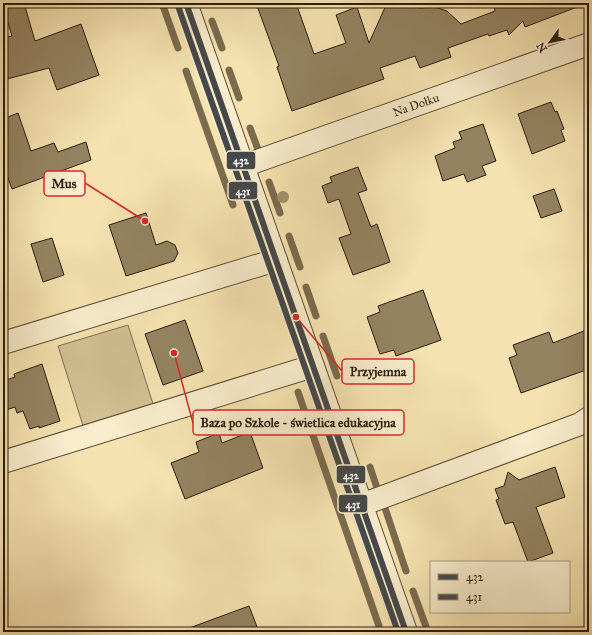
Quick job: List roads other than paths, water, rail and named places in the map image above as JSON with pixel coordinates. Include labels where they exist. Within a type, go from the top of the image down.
[{"type":"street","points":[[186,3],[406,632]]},
{"type":"street","name":"Na Dołku","points":[[243,166],[589,44]]},
{"type":"street","points":[[3,342],[276,260]]},
{"type":"street","points":[[3,462],[313,366]]},
{"type":"street","points":[[361,505],[580,424],[589,418]]},
{"type":"waterway","points":[[162,3],[178,48]]},
{"type":"waterway","points":[[212,21],[222,48]]},
{"type":"waterway","points":[[229,70],[239,98]]},
{"type":"waterway","points":[[186,71],[233,205]]},
{"type":"waterway","points":[[250,128],[259,152]]},
{"type":"waterway","points":[[269,182],[280,213]]},
{"type":"waterway","points":[[289,236],[300,267]]},
{"type":"waterway","points":[[306,287],[316,316]]},
{"type":"waterway","points":[[323,336],[337,376]]},
{"type":"waterway","points":[[298,392],[379,626]]},
{"type":"waterway","points":[[370,467],[377,488]]},
{"type":"waterway","points":[[385,508],[406,571]]},
{"type":"waterway","points":[[413,591],[428,632]]},
{"type":"place","name":"Mus","points":[[145,221]]},
{"type":"place","name":"Przyjemna","points":[[296,317]]},
{"type":"place","name":"Baza po Szkole - świetlica edukacyjna","points":[[174,353]]}]
